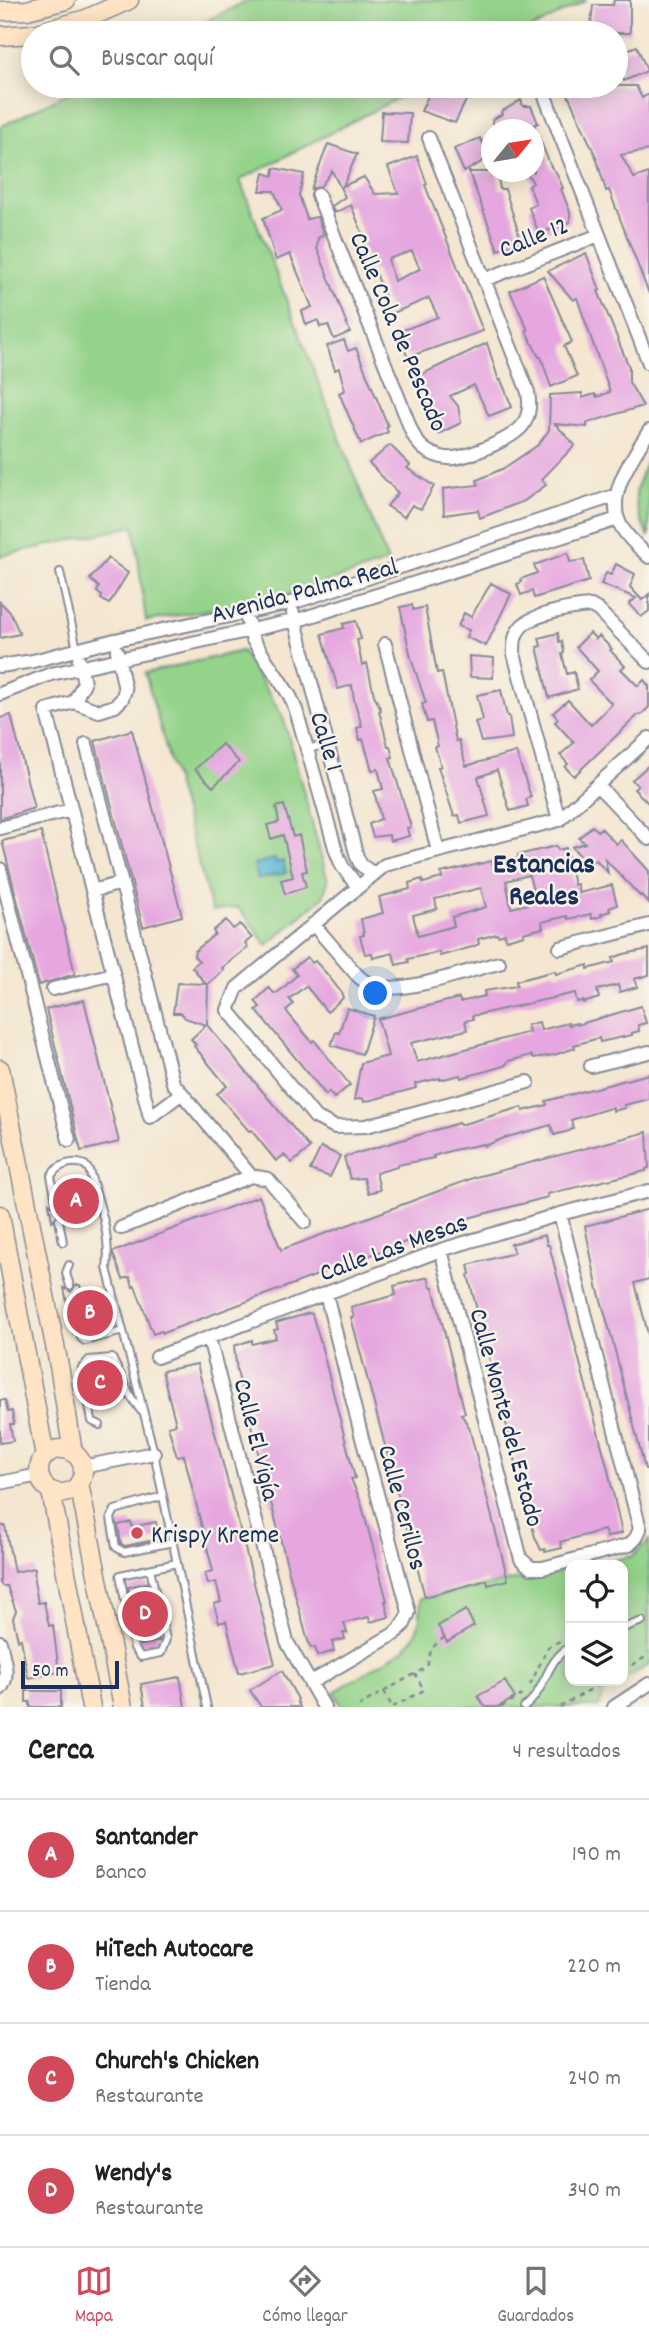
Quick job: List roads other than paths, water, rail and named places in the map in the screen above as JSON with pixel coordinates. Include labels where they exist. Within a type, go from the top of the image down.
[{"type":"main road","points":[[0,11],[27,10],[66,0]]},
{"type":"main road","points":[[79,21],[129,0]]},
{"type":"main road","points":[[0,36],[21,35]]},
{"type":"main road","points":[[0,1069],[123,1707]]},
{"type":"main road","points":[[0,1215],[46,1456]]},
{"type":"main road","points":[[78,1468],[57,1450],[46,1456],[39,1467],[39,1475],[51,1491],[90,1707]]},
{"type":"main road","points":[[51,1491],[65,1493],[73,1490],[78,1468]]},
{"type":"street","points":[[546,98],[649,363]]},
{"type":"street","name":"Calle Cola de Pescado","points":[[318,195],[412,434],[422,447],[443,457],[458,457],[509,438],[523,425],[529,409],[528,393],[429,138]]},
{"type":"street","name":"Calle 12","points":[[484,280],[599,235]]},
{"type":"street","points":[[649,431],[620,485],[615,510],[628,536],[649,557]]},
{"type":"street","name":"Avenida Palma Real","points":[[0,666],[33,661],[115,640],[290,603],[518,530],[617,495]]},
{"type":"street","name":"Avenida Palma Real","points":[[0,694],[40,677],[295,621],[618,519]]},
{"type":"street","name":"Calle 1","points":[[290,603],[357,857],[361,865],[374,874]]},
{"type":"street","points":[[559,820],[514,653],[514,639],[520,628],[527,621],[558,611],[591,606],[649,662]]},
{"type":"street","name":"Calle 1","points":[[245,612],[253,640],[290,696],[336,851],[342,866],[358,887]]},
{"type":"street","points":[[115,640],[125,690],[122,699],[115,706],[99,711],[74,702],[46,710],[150,1117],[181,1093]]},
{"type":"street","points":[[385,644],[438,851]]},
{"type":"street","points":[[74,702],[84,683],[77,649]]},
{"type":"street","points":[[527,1082],[366,1126],[335,1127],[314,1117],[228,1010],[237,988],[384,864],[559,820],[649,738]]},
{"type":"street","points":[[86,744],[173,1083],[251,1176]]},
{"type":"street","points":[[598,786],[649,839]]},
{"type":"street","points":[[0,828],[71,810]]},
{"type":"street","points":[[0,869],[69,1140]]},
{"type":"street","points":[[92,891],[122,883]]},
{"type":"street","points":[[313,924],[357,975],[380,987],[405,987],[499,962]]},
{"type":"street","points":[[560,948],[649,925]]},
{"type":"street","points":[[52,989],[113,974]]},
{"type":"street","points":[[591,1066],[649,1052]]},
{"type":"street","points":[[121,1228],[251,1176],[268,1179],[305,1222]]},
{"type":"street","name":"Calle Las Mesas","points":[[158,1357],[441,1250],[560,1214],[649,1191]]},
{"type":"street","name":"Calle Monte del Estado","points":[[441,1250],[521,1559],[531,1568],[542,1568],[629,1545],[636,1538],[639,1529],[560,1214]]},
{"type":"street","name":"Calle Cerillos","points":[[310,1683],[394,1634],[404,1624],[409,1612],[326,1294]]},
{"type":"street","name":"Calle El Vigía","points":[[209,1338],[287,1642],[324,1707]]},
{"type":"street","points":[[78,1468],[154,1453]]},
{"type":"street","points":[[0,1483],[39,1475]]},
{"type":"street","points":[[0,1642],[6,1669],[4,1684],[0,1689]]},
{"type":"street","points":[[614,1707],[649,1684]]},
{"type":"lane","points":[[60,572],[77,649]]},
{"type":"lane","points":[[307,749],[328,744]]},
{"type":"lane","points":[[56,1201],[51,1176],[55,1169],[71,1162],[86,1165],[106,1225],[104,1235],[109,1251],[107,1268],[154,1453],[207,1707]]},
{"type":"lane","points":[[60,1220],[63,1242]]},
{"type":"lane","points":[[69,1265],[66,1273],[70,1286]]},
{"type":"lane","points":[[80,1331],[81,1338],[85,1340],[123,1331]]},
{"type":"lane","points":[[100,1425],[92,1421],[82,1368],[89,1360],[113,1358],[131,1397],[145,1415]]},
{"type":"lane","points":[[163,1496],[121,1507],[112,1513],[116,1547],[120,1550],[173,1542]]},
{"type":"lane","points":[[150,1569],[166,1639],[161,1653],[141,1657],[134,1648],[120,1576],[150,1569],[177,1563]]},
{"type":"lane","points":[[628,1626],[642,1621]]},
{"type":"lane","points":[[524,1707],[532,1700],[555,1659],[565,1651]]},
{"type":"water","points":[[275,859],[276,863],[283,861],[286,873],[258,879],[254,864]]},
{"type":"place","name":"Santander","points":[[76,1201]]},
{"type":"place","name":"HiTech Autocare","points":[[90,1313]]},
{"type":"place","name":"Church's Chicken","points":[[100,1383]]},
{"type":"place","name":"Krispy Kreme","points":[[137,1533]]},
{"type":"place","name":"Wendy's","points":[[145,1614]]},
{"type":"district","name":"Estancias Reales","points":[[544,878]]}]
